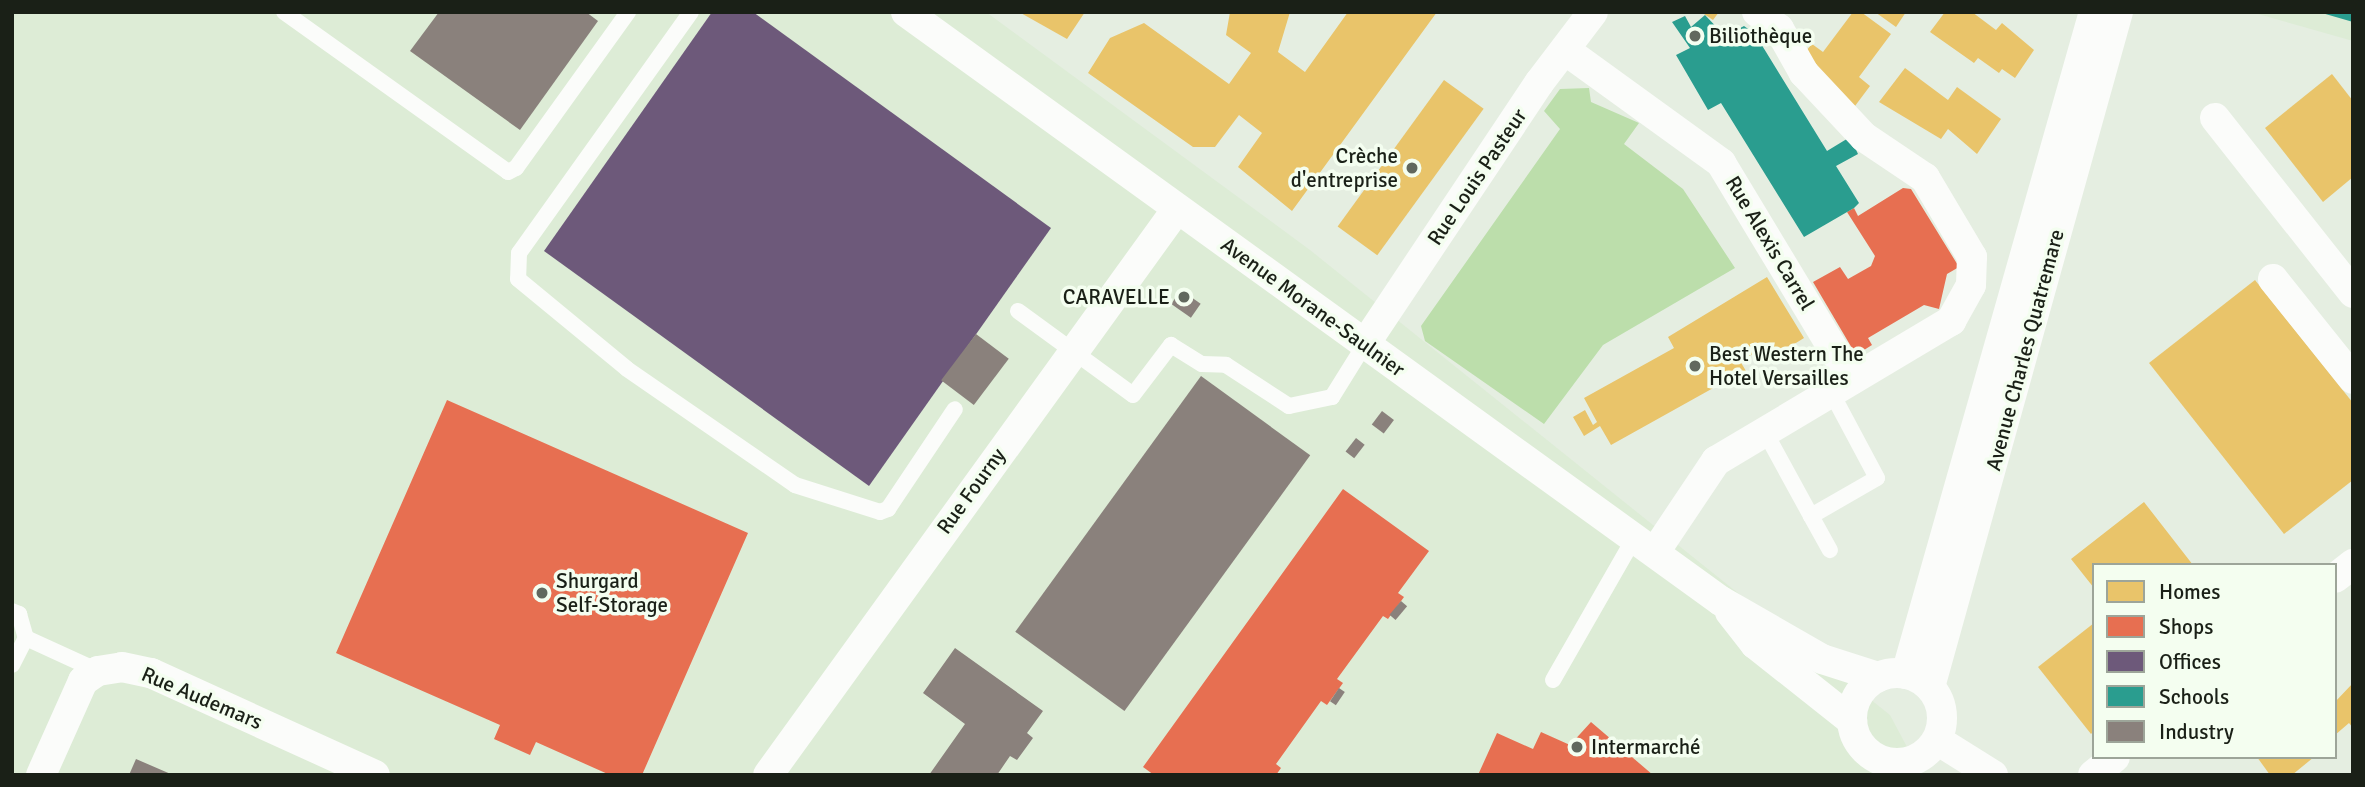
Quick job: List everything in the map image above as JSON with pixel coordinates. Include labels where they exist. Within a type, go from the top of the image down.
[{"type":"street","name":"Avenue Morane-Saulnier","points":[[906,12],[1721,601],[1822,659],[1905,679]]},
{"type":"street","name":"Rue Louis Pasteur","points":[[1365,344],[1593,12]]},
{"type":"street","name":"Avenue Charles Quatremare","points":[[1905,679],[2094,12]]},
{"type":"street","name":"Avenue Charles Quatremare","points":[[1905,679],[2118,12]]},
{"type":"street","points":[[1645,545],[1716,461],[1951,321],[1971,285],[1972,257],[1925,177],[1864,137],[1804,73],[1775,18]]},
{"type":"street","name":"Rue Alexis Carrel","points":[[1566,50],[1721,163],[1842,386]]},
{"type":"street","points":[[2215,118],[2353,293]]},
{"type":"street","name":"Rue Fourny","points":[[768,775],[1177,209]]},
{"type":"street","points":[[2273,279],[2353,379]]},
{"type":"street","points":[[2337,576],[2353,564]]},
{"type":"street","name":"Avenue Morane-Saulnier","points":[[1721,601],[1755,645],[1852,721]]},
{"type":"street","name":"Rue Audemars","points":[[98,671],[121,667],[151,673],[375,775]]},
{"type":"street","points":[[41,775],[83,681],[98,671]]},
{"type":"street","points":[[1905,679],[1941,711],[1937,740],[1917,759],[1899,769],[1869,765],[1852,721],[1858,695],[1905,679]]},
{"type":"street","points":[[1937,740],[1993,775]]},
{"type":"street","points":[[2093,775],[2113,759]]},
{"type":"lane","points":[[284,12],[508,172],[516,169],[628,12]]},
{"type":"lane","points":[[691,12],[519,253],[518,279],[627,369],[795,485],[880,512],[888,509],[955,409]]},
{"type":"lane","points":[[1018,311],[1133,395],[1171,345],[1202,364],[1226,365],[1289,406],[1332,397],[1365,344]]},
{"type":"lane","points":[[1811,516],[1877,478],[1842,386]]},
{"type":"lane","points":[[1765,432],[1830,550]]},
{"type":"lane","points":[[1553,680],[1645,545]]},
{"type":"lane","points":[[12,611],[19,614],[26,638],[12,665]]},
{"type":"lane","points":[[26,638],[98,671]]},
{"type":"shaded area","points":[[12,12],[986,12],[1310,250],[1890,715],[1922,775],[12,775]]},
{"type":"shaded area","points":[[2251,12],[2353,12],[2353,41]]},
{"type":"green space","points":[[1589,88],[1591,102],[1639,123],[1624,144],[1683,189],[1735,268],[1603,345],[1544,424],[1425,341],[1421,326],[1560,129],[1544,111],[1560,89]]},
{"type":"building: Homes","points":[[1019,12],[1085,12],[1067,39]]},
{"type":"building: Homes","points":[[1230,12],[1290,12],[1278,52],[1305,72],[1348,12],[1437,12],[1292,211],[1238,167],[1262,133],[1239,115],[1215,147],[1193,147],[1088,73],[1110,38],[1144,23],[1229,84],[1251,53],[1226,35]]},
{"type":"building: Homes","points":[[1701,12],[1719,12],[1713,20]]},
{"type":"building: Homes","points":[[1853,12],[1861,12],[1891,34],[1859,77],[1870,86],[1855,106],[1816,76],[1804,53],[1812,44],[1823,52]]},
{"type":"building: Homes","points":[[1875,12],[1906,12],[1896,27]]},
{"type":"building: Homes","points":[[1945,12],[1972,12],[1996,30],[2002,23],[2034,50],[2015,78],[2002,69],[1999,73],[1978,58],[1974,63],[1930,32]]},
{"type":"building: Homes","points":[[1905,68],[1948,100],[1957,87],[2001,119],[1977,154],[1948,129],[1941,139],[1879,102]]},
{"type":"building: Homes","points":[[2332,74],[2353,101],[2353,177],[2323,202],[2265,128]]},
{"type":"building: Homes","name":"Crèche d'entreprise","points":[[1444,80],[1484,109],[1377,255],[1338,226]]},
{"type":"building: Homes","points":[[1767,277],[1804,338],[1773,357],[1767,346],[1740,361],[1749,376],[1737,383],[1733,377],[1611,445],[1600,426],[1584,436],[1573,417],[1585,410],[1593,425],[1597,422],[1584,398],[1674,348],[1668,337]]},
{"type":"building: Homes","points":[[2255,280],[2353,403],[2353,480],[2284,534],[2149,363]]},
{"type":"building: Homes","points":[[2144,502],[2191,563],[2092,563],[2092,585],[2071,559]]},
{"type":"building: Homes","points":[[2092,625],[2091,734],[2038,667]]},
{"type":"building: Homes","points":[[2353,683],[2353,728],[2349,723],[2337,733],[2337,700]]},
{"type":"building: Homes","points":[[2258,759],[2312,759],[2292,775],[2270,775]]},
{"type":"building: Shops","points":[[1903,188],[1911,189],[1959,267],[1947,274],[1939,309],[1924,305],[1868,338],[1872,345],[1856,355],[1813,282],[1840,267],[1848,279],[1871,266],[1875,256],[1847,212],[1854,208],[1858,216]]},
{"type":"building: Shops","name":"Shurgard Self-Storage","points":[[447,400],[748,533],[642,775],[610,775],[536,742],[530,755],[494,739],[500,725],[336,653]]},
{"type":"building: Shops","points":[[1343,489],[1429,551],[1398,593],[1404,597],[1388,619],[1383,616],[1337,679],[1343,683],[1327,705],[1321,701],[1276,764],[1281,768],[1276,775],[1154,775],[1143,767]]},
{"type":"building: Shops","name":"Intermarché","points":[[1591,722],[1653,775],[1478,775],[1497,733],[1533,749],[1541,732],[1570,745]]},
{"type":"building: Offices","points":[[712,12],[753,12],[1051,228],[869,486],[544,251]]},
{"type":"building: Schools","points":[[2353,12],[2353,22],[2322,13]]},
{"type":"building: Schools","points":[[1705,15],[1725,36],[1744,26],[1755,34],[1827,151],[1850,137],[1858,154],[1836,166],[1859,203],[1854,208],[1804,237],[1721,103],[1708,110],[1676,55],[1690,48],[1672,22],[1685,16],[1691,27]]},
{"type":"building: Industry","points":[[439,12],[586,12],[598,21],[520,130],[410,51]]},
{"type":"building: Industry","name":"CARAVELLE","points":[[1181,290],[1201,304],[1191,318],[1171,304]]},
{"type":"building: Industry","points":[[976,334],[1009,359],[974,405],[941,380]]},
{"type":"building: Industry","points":[[1201,376],[1310,455],[1124,711],[1015,632]]},
{"type":"building: Industry","points":[[1382,411],[1394,420],[1384,434],[1372,425]]},
{"type":"building: Industry","points":[[1356,438],[1365,445],[1354,458],[1346,451]]},
{"type":"building: Industry","points":[[1401,601],[1407,606],[1396,620],[1389,615]]},
{"type":"building: Industry","points":[[955,648],[1043,711],[1027,733],[1033,738],[1017,760],[1010,756],[997,775],[929,775],[965,724],[923,693]]},
{"type":"building: Industry","points":[[1339,688],[1345,692],[1336,705],[1330,701]]},
{"type":"building: Industry","points":[[136,759],[173,775],[129,775]]},
{"type":"place","name":"Biliothèque","points":[[1695,36]]},
{"type":"place","name":"Crèche d'entreprise","points":[[1412,168]]},
{"type":"place","name":"CARAVELLE","points":[[1184,297]]},
{"type":"place","name":"Best Western The Hotel Versailles","points":[[1695,366]]},
{"type":"place","name":"Shurgard Self-Storage","points":[[542,593]]},
{"type":"place","name":"Intermarché","points":[[1577,747]]}]
